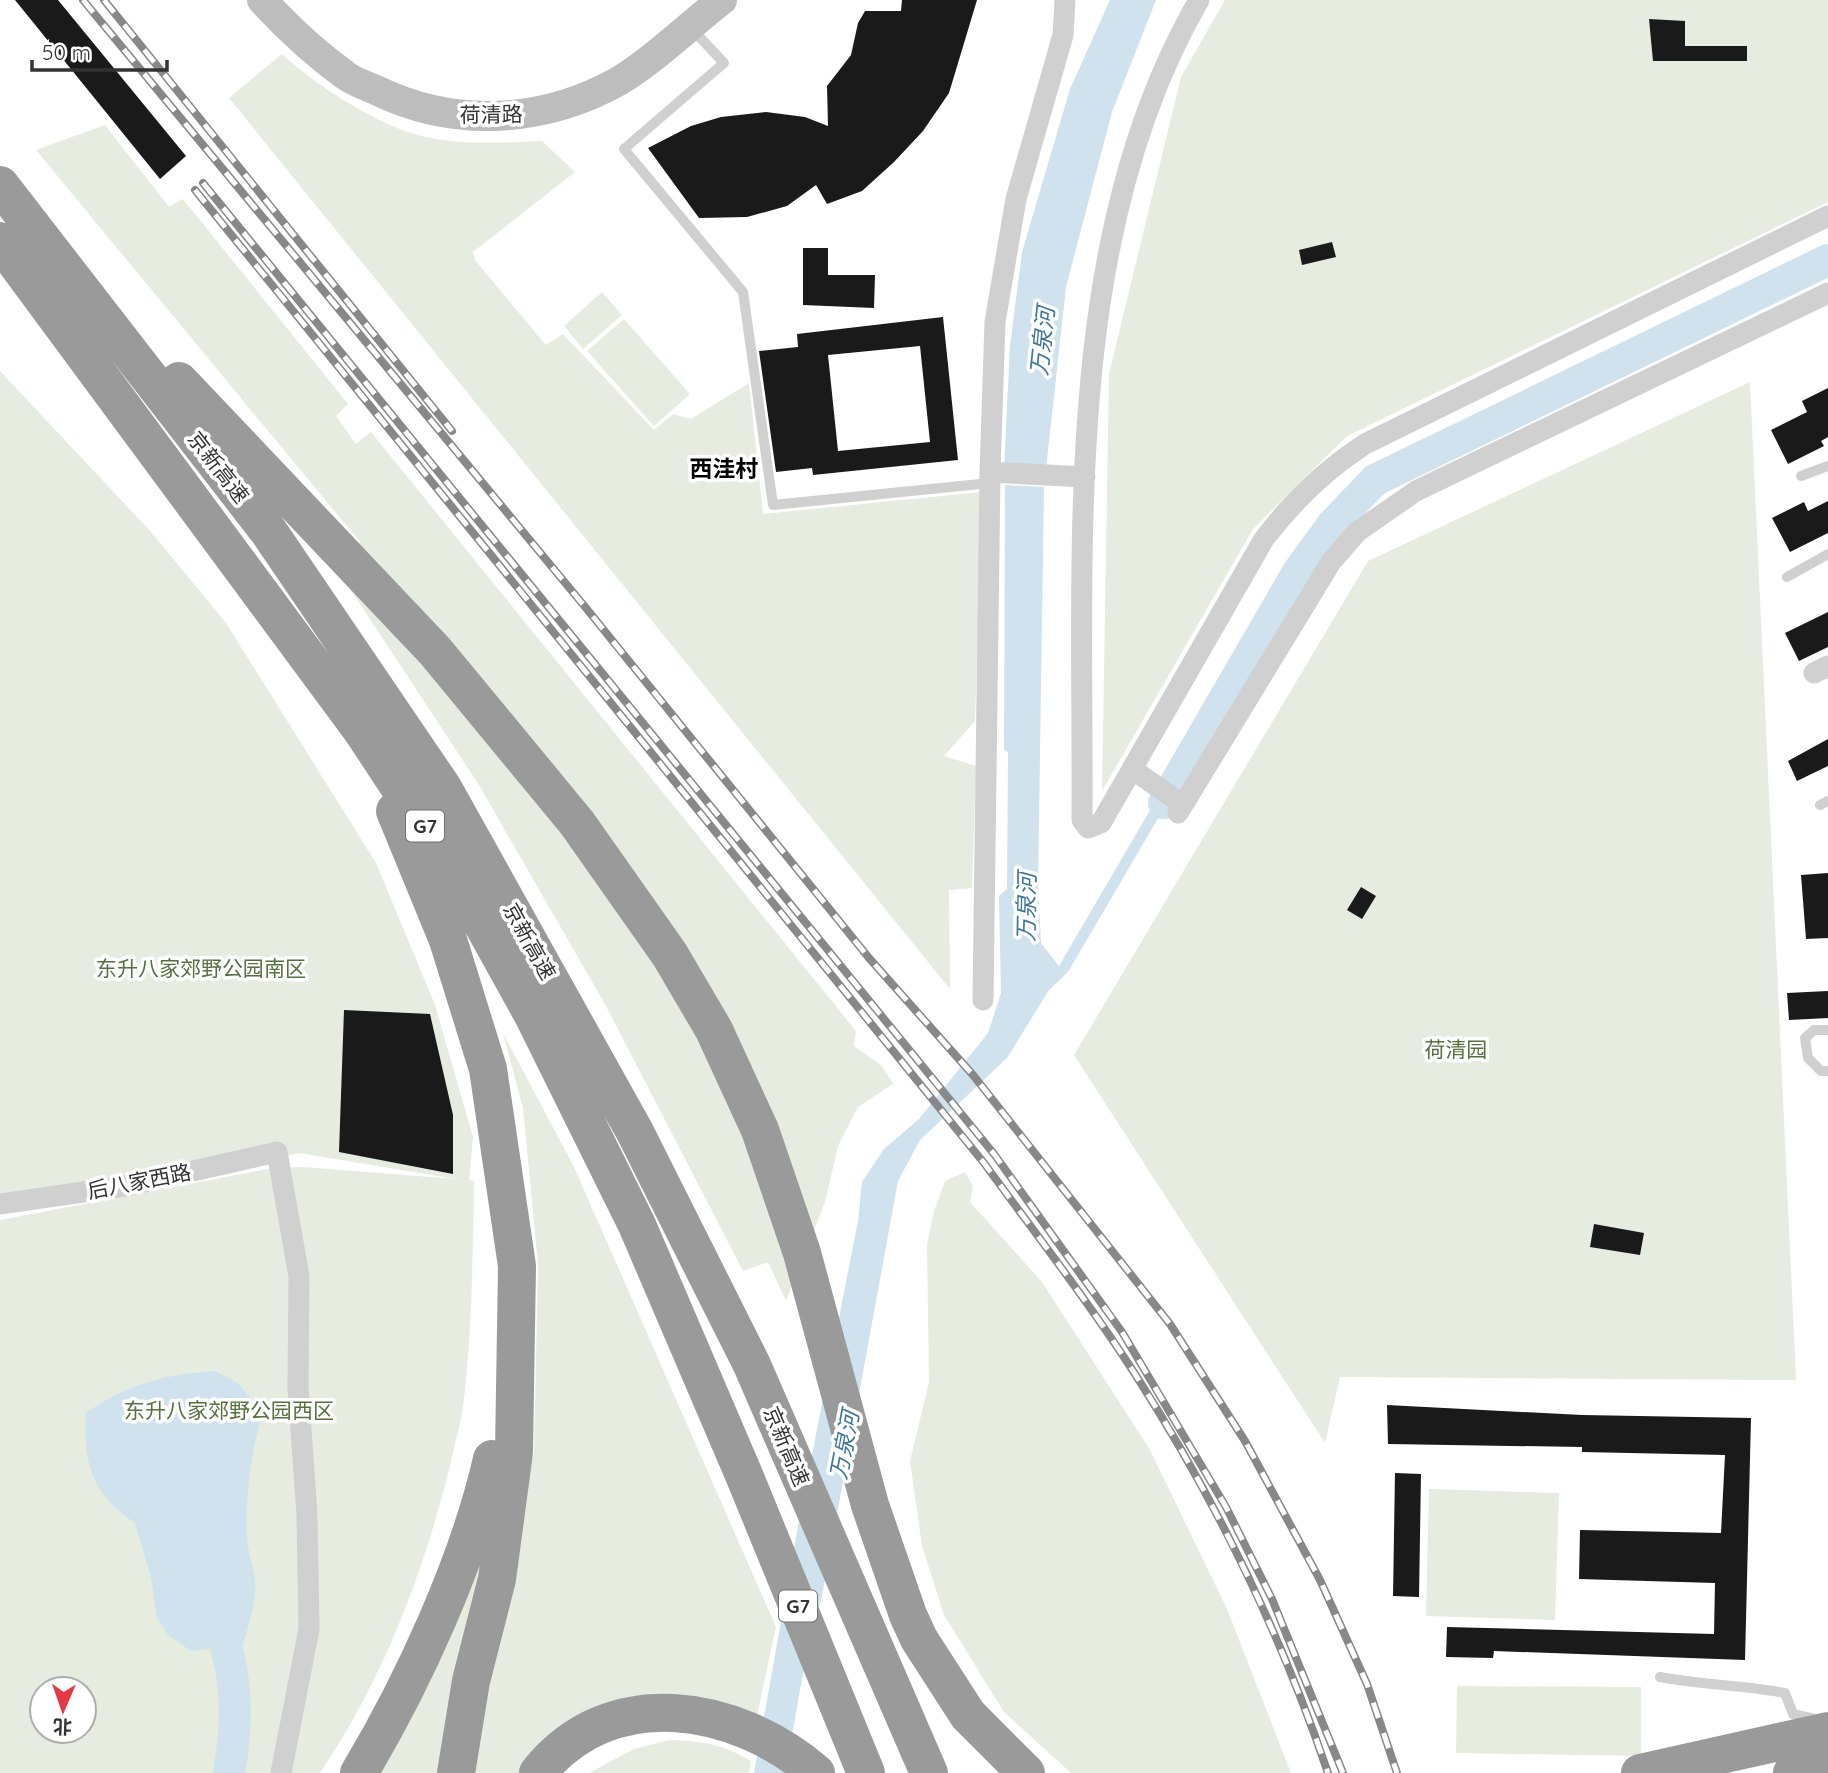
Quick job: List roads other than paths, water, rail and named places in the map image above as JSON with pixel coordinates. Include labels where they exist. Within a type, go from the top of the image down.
[{"type":"highway","name":"京新高速","points":[[0,185],[269,532],[443,788],[635,1132],[752,1365],[929,1773]]},
{"type":"highway","name":"京新高速","points":[[0,241],[363,732],[446,858],[534,1017],[636,1225],[744,1475],[866,1773]]},
{"type":"highway","points":[[55,256],[258,462],[435,651],[577,823],[670,955],[740,1083],[769,1155],[802,1252],[870,1505],[908,1615],[919,1639],[968,1715],[1026,1773]]},
{"type":"highway","points":[[363,732],[448,940],[488,1069],[517,1266],[514,1452],[497,1579],[471,1681],[456,1773]]},
{"type":"highway","points":[[359,1773],[409,1679],[472,1531],[485,1490],[515,1362]]},
{"type":"highway","points":[[538,1773],[574,1738],[600,1724],[644,1713],[699,1715],[762,1737],[816,1773]]},
{"type":"highway","points":[[1640,1773],[1828,1731]]},
{"type":"highway","points":[[1792,1773],[1828,1765]]},
{"type":"main road","name":"荷清路","points":[[262,0],[346,76],[401,102],[447,114],[499,117],[538,113],[577,100],[619,81],[722,0]]},
{"type":"street","points":[[983,1000],[990,478],[995,322],[1016,199],[1063,35],[1065,0]]},
{"type":"street","points":[[1199,0],[1187,21],[1142,129],[1115,230],[1095,326],[1088,384],[1085,477],[1082,820],[1087,828],[1101,824],[1265,539],[1284,512],[1335,464],[1365,443],[1828,216]]},
{"type":"street","points":[[1132,769],[1180,806],[1331,562],[1366,526],[1416,491],[1828,293]]},
{"type":"street","points":[[990,478],[1085,477]]},
{"type":"street","name":"后八家西路","points":[[0,1204],[131,1185],[276,1152],[299,1276],[298,1387],[307,1514],[309,1629],[281,1773]]},
{"type":"lane","points":[[689,26],[724,63],[624,149],[743,292],[773,505],[990,478]]},
{"type":"lane","points":[[1801,476],[1828,466]]},
{"type":"lane","points":[[1787,576],[1828,554]]},
{"type":"lane","points":[[1828,1030],[1814,1030],[1805,1038],[1808,1058],[1821,1071],[1828,1071]]},
{"type":"lane","points":[[1660,1677],[1712,1686],[1785,1693],[1793,1714],[1812,1719],[1828,1717]]},
{"type":"water","name":"万泉河","points":[[1110,0],[1156,0],[1112,112],[1066,287],[1046,469],[1004,468],[1010,346],[1022,252],[1070,89]]},
{"type":"water","name":"万泉河","points":[[1005,485],[1044,487],[1038,887],[1041,943],[1059,966],[1177,764],[1187,769],[1068,972],[1049,990],[1007,1058],[920,1140],[898,1181],[823,1591],[803,1674],[785,1773],[754,1773],[799,1521],[858,1221],[862,1182],[884,1149],[919,1119],[988,1033],[1001,993],[999,896],[1007,889],[1008,752],[1004,750]]},
{"type":"water","points":[[215,1371],[238,1383],[262,1413],[252,1459],[247,1506],[247,1537],[255,1580],[255,1596],[243,1644],[191,1651],[168,1635],[157,1618],[151,1578],[135,1523],[109,1501],[93,1476],[86,1447],[86,1413],[117,1394],[147,1382]]},
{"type":"waterway","points":[[1164,803],[1298,572],[1333,524],[1375,480],[1828,260]]},
{"type":"waterway","points":[[226,1646],[233,1679],[235,1710],[229,1773]]},
{"type":"railway","points":[[83,0],[586,608],[869,958],[973,1075],[1170,1324],[1245,1441],[1320,1580],[1367,1684],[1397,1773]]},
{"type":"railway","points":[[104,0],[452,431]]},
{"type":"railway","points":[[203,183],[994,1154],[1122,1332],[1226,1507],[1272,1599],[1343,1773]]},
{"type":"railway","points":[[195,190],[984,1163],[1080,1294],[1164,1421],[1244,1568],[1289,1669],[1328,1773]]},
{"type":"district","name":"西洼村","points":[[724,468]]},
{"type":"park label","name":"东升八家郊野公园南区","points":[[201,968]]},
{"type":"park label","name":"荷清园","points":[[1456,1049]]},
{"type":"park label","name":"东升八家郊野公园西区","points":[[229,1410]]}]
